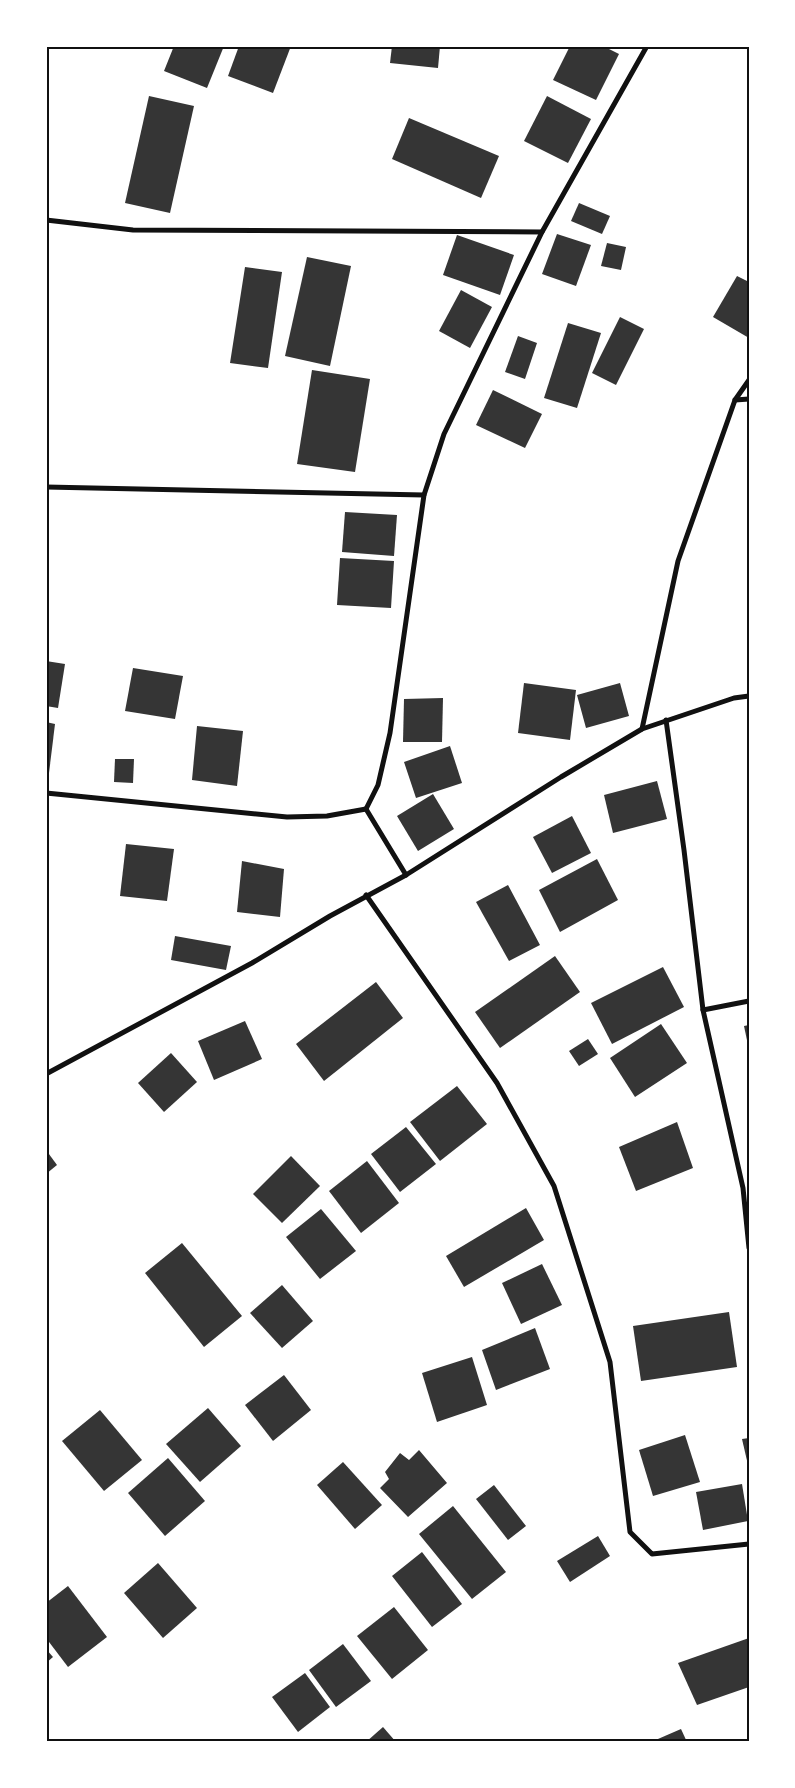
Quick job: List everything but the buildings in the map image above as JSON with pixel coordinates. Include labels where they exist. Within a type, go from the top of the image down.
[{"type":"street","points":[[366,809],[378,785],[390,733],[424,495],[444,434],[542,232],[647,46]]},
{"type":"street","points":[[46,220],[133,230],[542,232]]},
{"type":"street","points":[[642,729],[678,561],[735,400],[749,380]]},
{"type":"street","points":[[735,400],[749,399]]},
{"type":"street","points":[[46,487],[424,495]]},
{"type":"street","points":[[46,1074],[252,963],[366,895],[406,875],[561,777],[642,729],[734,698],[749,696]]},
{"type":"street","points":[[666,720],[703,1010],[743,1188],[749,1248]]},
{"type":"street","points":[[46,793],[287,817],[327,816],[366,809]]},
{"type":"street","points":[[366,809],[406,875]]},
{"type":"street","points":[[366,895],[497,1083],[554,1186],[610,1362],[630,1532],[652,1554],[749,1544]]},
{"type":"street","points":[[703,1010],[749,1001]]}]
